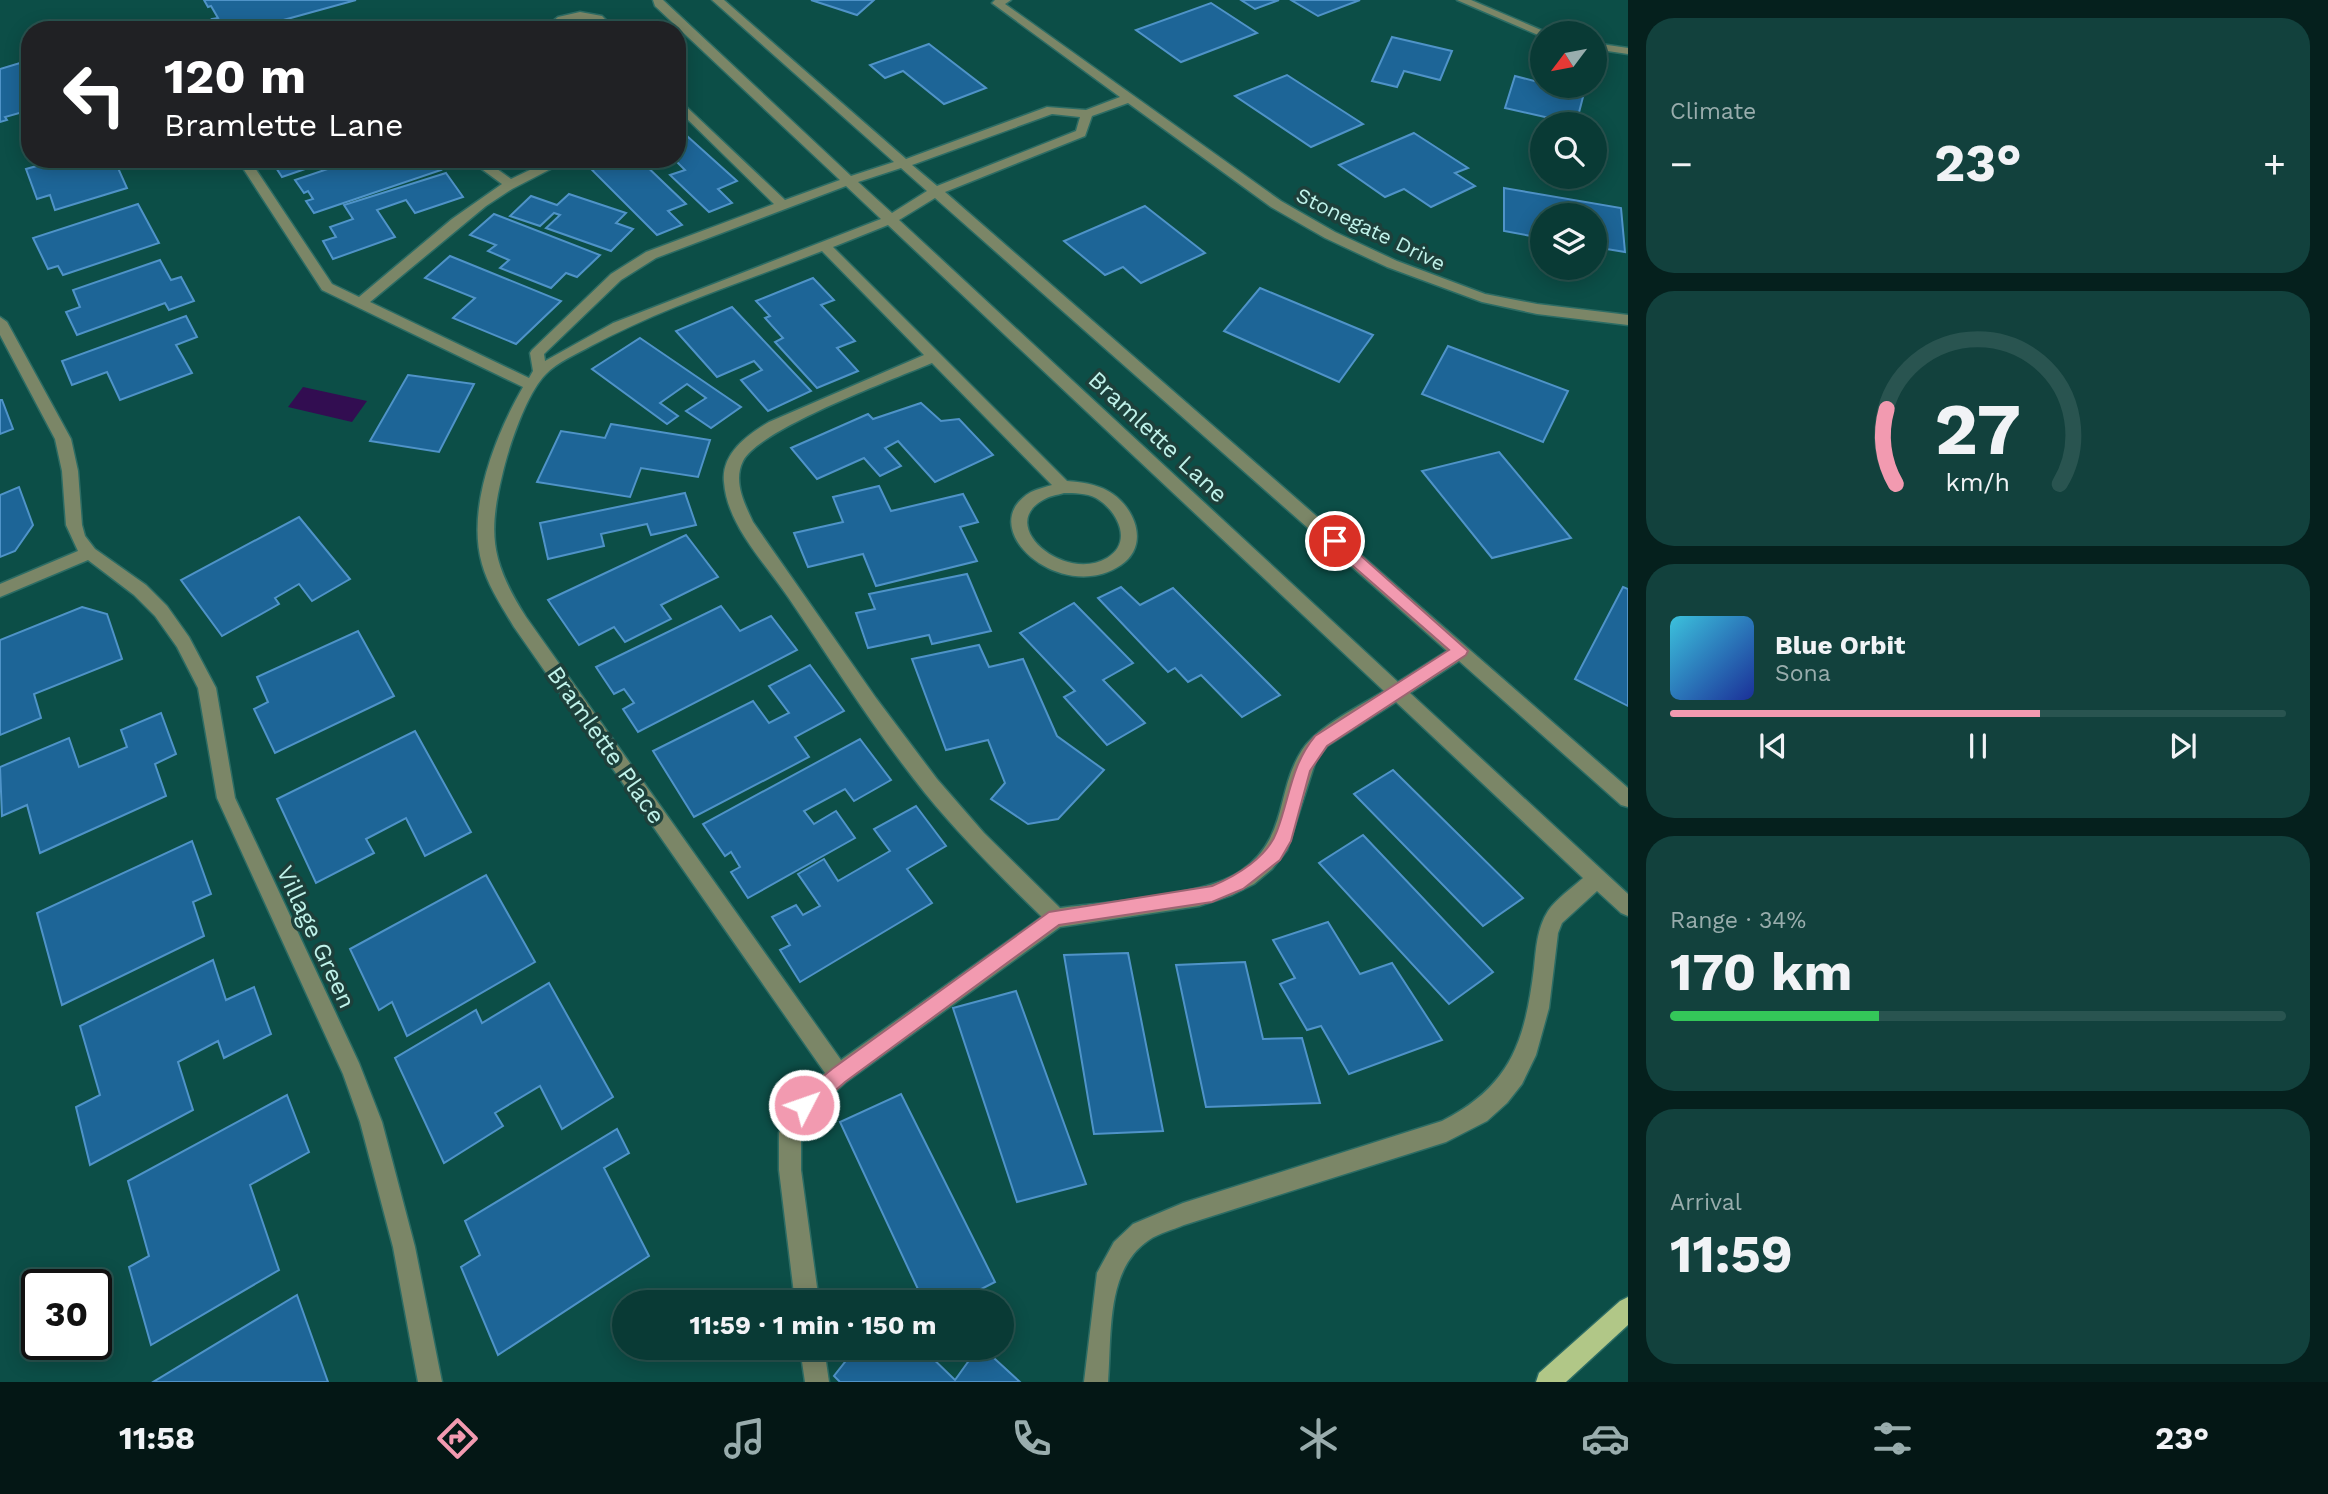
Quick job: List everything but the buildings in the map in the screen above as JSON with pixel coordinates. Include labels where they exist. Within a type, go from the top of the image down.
[{"type":"main road","points":[[1548,1382],[1628,1309]]},
{"type":"street","name":"Bramlette Lane","points":[[658,0],[677,21]]},
{"type":"street","name":"Bramlette Lane","points":[[717,0],[1628,799]]},
{"type":"street","name":"Stonegate Drive","points":[[1006,0],[997,3],[1294,216],[1392,264],[1460,291],[1504,303],[1628,320]]},
{"type":"street","points":[[1462,0],[1530,28]]},
{"type":"street","points":[[558,21],[579,16],[602,21]]},
{"type":"street","name":"Bramlette Lane","points":[[686,29],[1628,908]]},
{"type":"street","points":[[1607,48],[1628,51]]},
{"type":"street","points":[[848,181],[1052,110],[1087,114],[1129,98]]},
{"type":"street","points":[[686,110],[783,206]]},
{"type":"street","points":[[686,115],[690,113]]},
{"type":"street","points":[[890,220],[937,191],[1081,133],[1087,114]]},
{"type":"street","points":[[249,168],[327,287],[536,378]]},
{"type":"street","points":[[487,168],[510,184]]},
{"type":"street","points":[[360,303],[476,206],[510,184],[545,168]]},
{"type":"street","name":"Bramlette Place","points":[[536,378],[537,353],[597,293],[632,266],[651,256],[848,181]]},
{"type":"street","name":"Bramlette Place","points":[[839,1075],[520,622],[500,590],[489,563],[486,535],[489,510],[507,434],[536,378],[569,352],[618,326],[890,220]]},
{"type":"street","points":[[825,246],[1063,487],[1098,493],[1125,513],[1130,527],[1130,541],[1125,553],[1113,564],[1097,570],[1079,572],[1060,568],[1042,561],[1020,536],[1018,522],[1022,509],[1039,494],[1063,487]]},
{"type":"street","name":"Village Green","points":[[0,322],[63,439],[70,471],[74,525],[78,538],[89,553],[140,590],[161,611],[183,642],[207,688],[230,807],[352,1070],[371,1122],[404,1247],[430,1382]]},
{"type":"street","points":[[934,356],[774,426],[751,440],[743,447],[732,472],[734,499],[804,607],[933,788],[971,832],[1056,918]]},
{"type":"street","points":[[0,591],[89,553]]},
{"type":"street","points":[[805,1290],[790,1170],[790,1133],[804,1105],[839,1075],[1056,918],[1199,897],[1225,889],[1247,878],[1265,863],[1280,844],[1302,771],[1315,748],[1329,734],[1460,651]]},
{"type":"street","points":[[1096,1382],[1104,1289],[1109,1273],[1122,1250],[1141,1232],[1184,1214],[1446,1131],[1480,1113],[1503,1091],[1525,1063],[1534,1035],[1548,933],[1555,917],[1597,878]]},
{"type":"street","points":[[814,1360],[817,1382]]},
{"type":"shaded area","points":[[303,387],[367,401],[352,422],[288,407]]},
{"type":"route","points":[[804,1105],[839,1075],[1056,918],[1212,894],[1237,884],[1273,854],[1285,836],[1302,771],[1309,755],[1321,741],[1460,651],[1335,541]]}]
